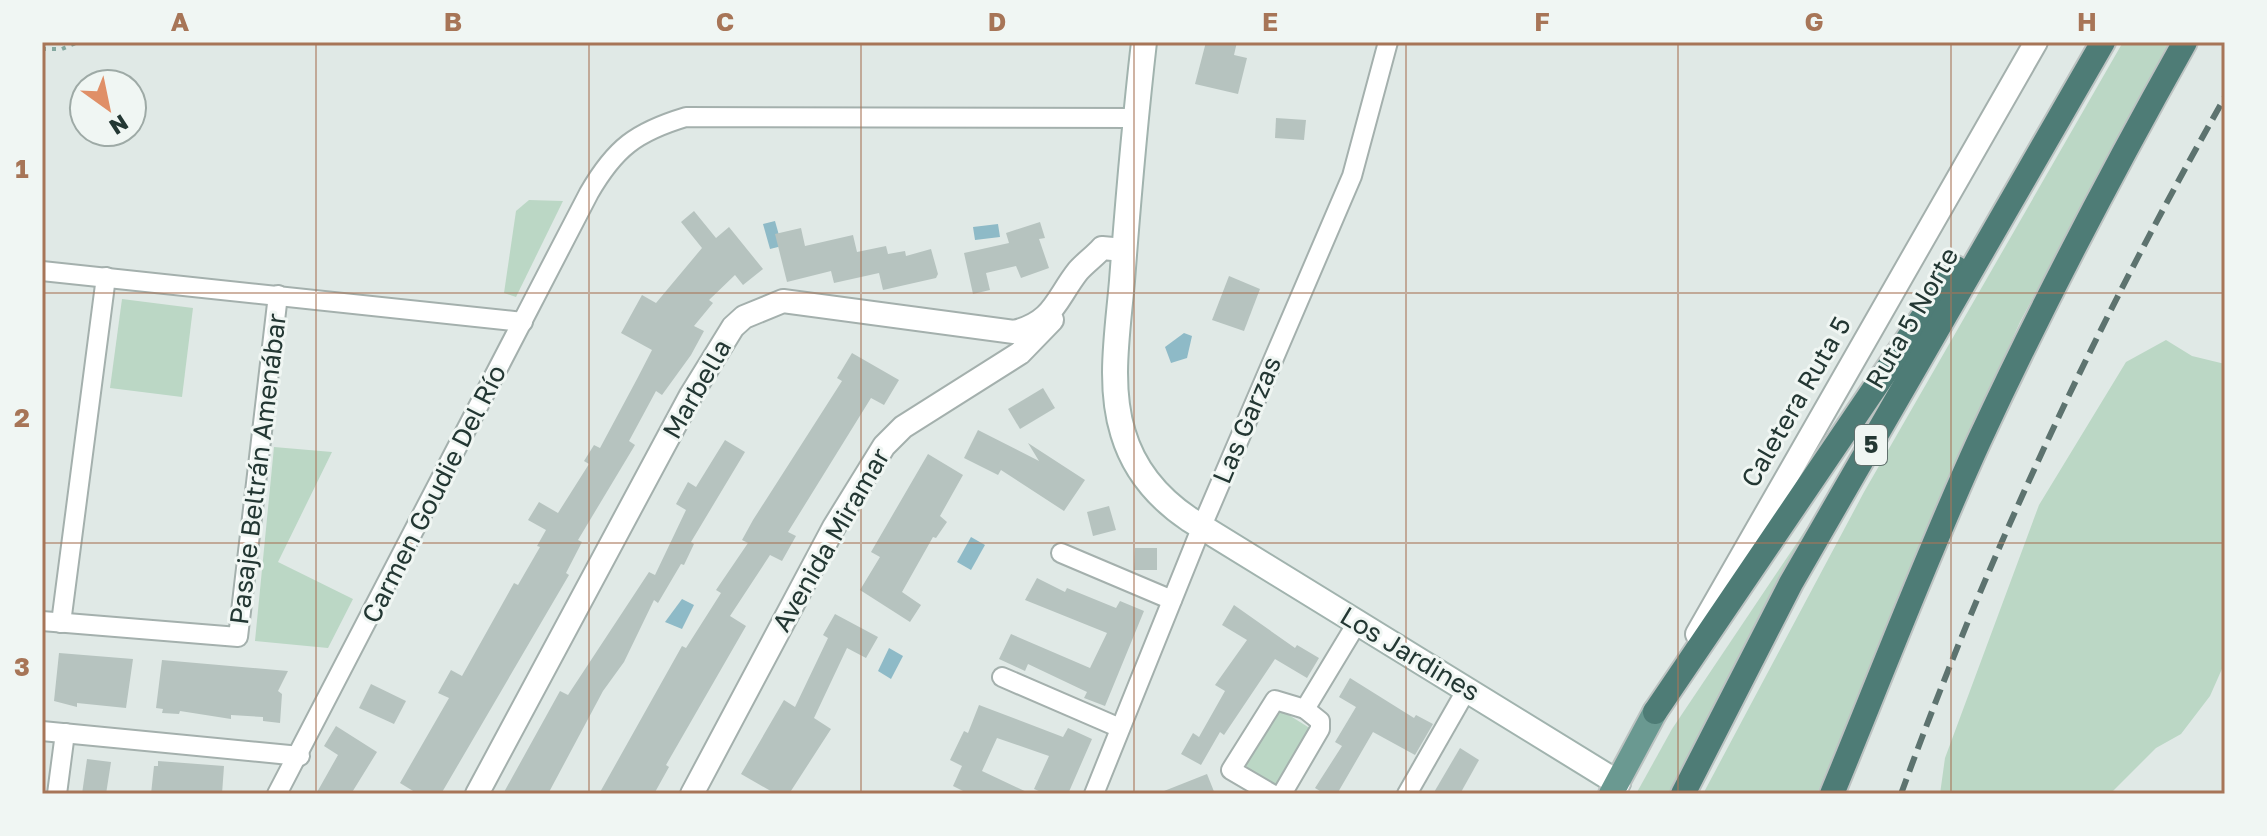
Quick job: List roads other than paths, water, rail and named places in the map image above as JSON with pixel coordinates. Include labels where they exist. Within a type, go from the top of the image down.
[{"type":"highway","name":"Ruta 5 Norte","points":[[1683,794],[1791,583],[2103,42]]},
{"type":"highway","points":[[1832,794],[1940,531],[1998,401],[2108,180],[2185,42]]},
{"type":"highway","points":[[1655,712],[2069,101]]},
{"type":"main road","name":"Los Jardines","points":[[1144,42],[1135,118],[1116,366],[1117,404],[1122,431],[1139,468],[1156,491],[1202,526],[1467,689],[1614,789]]},
{"type":"main road","name":"Caletera Ruta 5","points":[[1614,789],[1655,712]]},
{"type":"street","name":"Las Garzas","points":[[1094,794],[1202,526],[1352,176],[1388,42]]},
{"type":"street","name":"Caletera Ruta 5","points":[[1655,712],[1733,566],[2036,42]]},
{"type":"street","name":"Carmen Goudie Del Río","points":[[277,794],[300,756],[589,193],[606,163],[628,142],[653,127],[686,117],[1135,118]]},
{"type":"street","name":"Marbella","points":[[477,794],[691,395],[733,327],[744,317],[783,301],[1014,332],[1040,321],[1059,304],[1078,271],[1102,248],[1124,250]]},
{"type":"street","points":[[42,271],[523,322]]},
{"type":"street","points":[[61,623],[106,277]]},
{"type":"street","name":"Pasaje Beltrán Amenábar","points":[[42,621],[238,637],[278,295]]},
{"type":"street","name":"Avenida Miramar","points":[[692,794],[834,527],[884,446],[903,427],[1034,341],[1050,324],[1059,304]]},
{"type":"street","points":[[1061,553],[1172,600]]},
{"type":"street","points":[[1305,709],[1357,623]]},
{"type":"street","points":[[1002,677],[1120,728]]},
{"type":"street","points":[[1407,794],[1467,689]]},
{"type":"street","points":[[1272,794],[1231,770],[1275,700],[1305,709],[1320,721],[1320,729],[1282,794]]},
{"type":"street","points":[[42,731],[300,756]]},
{"type":"street","points":[[57,794],[65,733]]},
{"type":"water","points":[[775,221],[782,246],[770,249],[763,224]]},
{"type":"water","points":[[998,224],[1000,237],[975,240],[973,227]]},
{"type":"water","points":[[1184,333],[1192,336],[1187,358],[1171,363],[1165,347]]},
{"type":"water","points":[[971,537],[985,545],[971,570],[957,562]]},
{"type":"water","points":[[682,599],[694,605],[682,629],[665,622]]},
{"type":"water","points":[[889,648],[903,656],[891,679],[878,671]]},
{"type":"railway","points":[[1901,794],[1971,614],[2048,439],[2133,266],[2225,97]]}]
